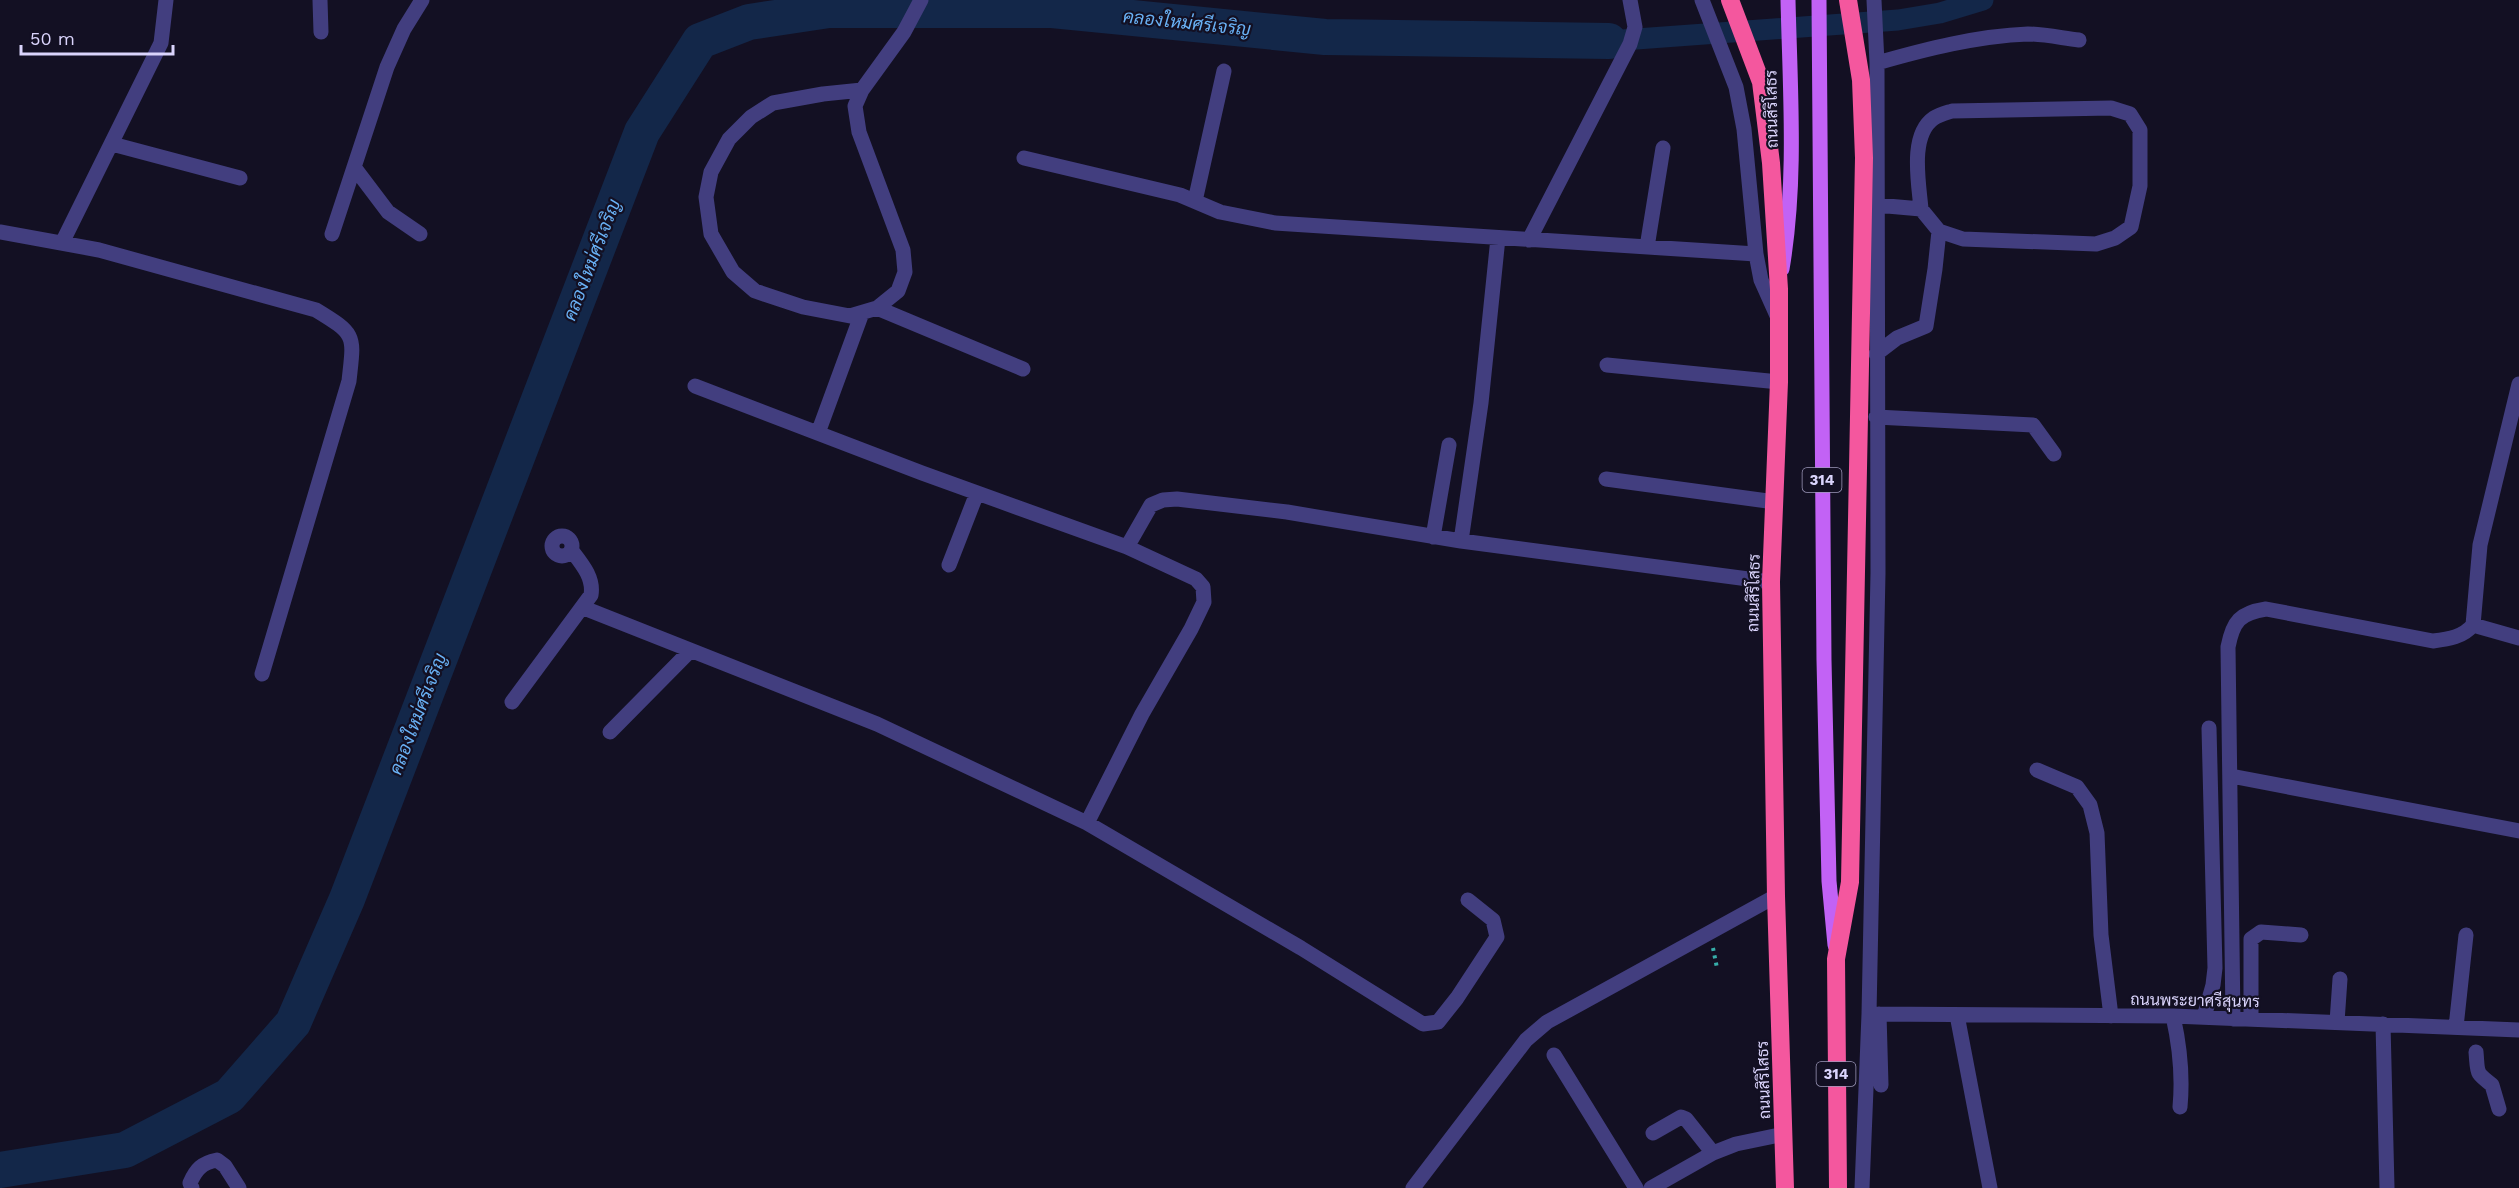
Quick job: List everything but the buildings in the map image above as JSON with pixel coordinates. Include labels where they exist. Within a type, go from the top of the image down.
[{"type":"highway","points":[[1730,0],[1761,82],[1771,163],[1779,289]]},
{"type":"highway","points":[[1836,959],[1850,882],[1864,158],[1861,80],[1848,0]]},
{"type":"highway","name":"ถนนสิริโสธร","points":[[1779,289],[1779,382],[1771,582],[1776,896],[1785,1188]]},
{"type":"highway","name":"314","points":[[1836,959],[1838,1188]]},
{"type":"main road","name":"ถนนสิริโสธร","points":[[1779,289],[1787,241],[1791,137],[1788,0]]},
{"type":"main road","name":"314","points":[[1819,0],[1824,660],[1829,881],[1836,959]]},
{"type":"street","points":[[62,243],[161,43],[166,0]]},
{"type":"street","points":[[320,0],[321,32]]},
{"type":"street","points":[[332,234],[387,67],[404,29],[422,0]]},
{"type":"street","points":[[862,90],[822,94],[773,103],[751,117],[729,139],[711,172],[706,197],[711,234],[733,272],[755,291],[803,307],[850,316],[877,308],[898,291],[905,272],[903,250],[859,132],[855,106],[862,90],[904,32],[921,0]]},
{"type":"street","points":[[1529,240],[1630,44],[1635,27],[1630,0]]},
{"type":"street","points":[[1702,0],[1736,87],[1744,129],[1756,254],[1761,280],[1779,320]]},
{"type":"street","points":[[1862,1188],[1874,1014],[1878,573],[1877,63],[1874,0]]},
{"type":"street","points":[[1877,63],[1926,49],[1976,40],[2029,34],[2079,39]]},
{"type":"street","points":[[1195,201],[1224,71]]},
{"type":"street","points":[[2111,108],[2130,114],[2139,130],[2140,186],[2138,196],[2131,227],[2115,238],[2096,243],[1963,239],[1939,231],[1921,209],[1917,155],[1923,129],[1934,118],[1952,111],[2111,108]]},
{"type":"street","points":[[112,144],[240,178]]},
{"type":"street","points":[[1647,247],[1663,148]]},
{"type":"street","points":[[1024,158],[1180,195],[1220,212],[1275,223],[1756,254]]},
{"type":"street","points":[[354,167],[388,212],[420,234]]},
{"type":"street","points":[[1876,205],[1921,209]]},
{"type":"street","points":[[1876,354],[1897,338],[1926,326],[1939,231]]},
{"type":"street","points":[[0,232],[99,250],[316,310],[342,326],[352,342],[349,381],[262,674]]},
{"type":"street","points":[[1461,542],[1481,403],[1498,238]]},
{"type":"street","points":[[877,308],[1023,369]]},
{"type":"street","points":[[818,433],[862,313]]},
{"type":"street","points":[[1606,365],[1779,382]]},
{"type":"street","points":[[2233,1019],[2232,784],[2228,647],[2231,631],[2240,618],[2250,611],[2266,609],[2433,641],[2453,638],[2468,632],[2473,625],[2480,545],[2519,384]]},
{"type":"street","points":[[695,386],[1127,547],[1196,579],[1203,587],[1204,602],[1142,714],[1087,823]]},
{"type":"street","points":[[1876,417],[2033,425],[2054,454]]},
{"type":"street","points":[[1433,537],[1449,445]]},
{"type":"street","points":[[1606,479],[1775,502]]},
{"type":"street","points":[[949,565],[977,493]]},
{"type":"street","points":[[1127,547],[1151,505],[1163,500],[1177,499],[1287,512],[1461,542],[1771,582]]},
{"type":"street","points":[[512,702],[584,608],[591,595],[592,586],[588,574],[572,551]]},
{"type":"street","points":[[584,608],[878,724],[1087,823],[1301,948],[1423,1024],[1438,1022],[1457,998],[1497,937],[1493,920],[1468,900]]},
{"type":"street","points":[[2473,625],[2519,638]]},
{"type":"street","points":[[610,732],[690,651]]},
{"type":"street","points":[[2204,1017],[2214,985],[2215,968],[2208,728]]},
{"type":"street","points":[[2037,770],[2077,787],[2090,805],[2097,832],[2101,935],[2110,1016]]},
{"type":"street","points":[[2211,792],[2232,784],[2519,831]]},
{"type":"street","points":[[1413,1188],[1527,1040],[1547,1022],[1776,896]]},
{"type":"street","points":[[2251,1019],[2251,939],[2261,932],[2301,936]]},
{"type":"street","points":[[2456,1027],[2466,935]]},
{"type":"street","points":[[2337,1022],[2340,979]]},
{"type":"street","points":[[1874,1014],[1881,1085]]},
{"type":"street","name":"ถนนพระยาศรีสุนทร","points":[[1874,1014],[2173,1016],[2519,1030]]},
{"type":"street","points":[[1957,1015],[1990,1188]]},
{"type":"street","points":[[2173,1016],[2180,1046],[2183,1076],[2180,1107]]},
{"type":"street","points":[[2383,1024],[2387,1188]]},
{"type":"street","points":[[2476,1028],[2478,1073],[2481,1079],[2492,1085],[2499,1109]]},
{"type":"street","points":[[1554,1055],[1636,1188]]},
{"type":"street","points":[[1653,1133],[1681,1117],[1686,1119],[1713,1153]]},
{"type":"street","points":[[1651,1188],[1713,1153],[1736,1144],[1784,1134]]},
{"type":"street","points":[[192,1188],[190,1183],[195,1171],[205,1162],[217,1160],[225,1166],[239,1188]]},
{"type":"waterway","points":[[1609,41],[1898,20],[1940,13],[1983,0]]},
{"type":"waterway","name":"คลองใหม่ศรีเจริญ","points":[[0,1170],[125,1150],[229,1096],[293,1023],[347,899],[642,132],[700,41],[749,22],[829,10],[1052,10],[1325,37],[1609,41]]}]
